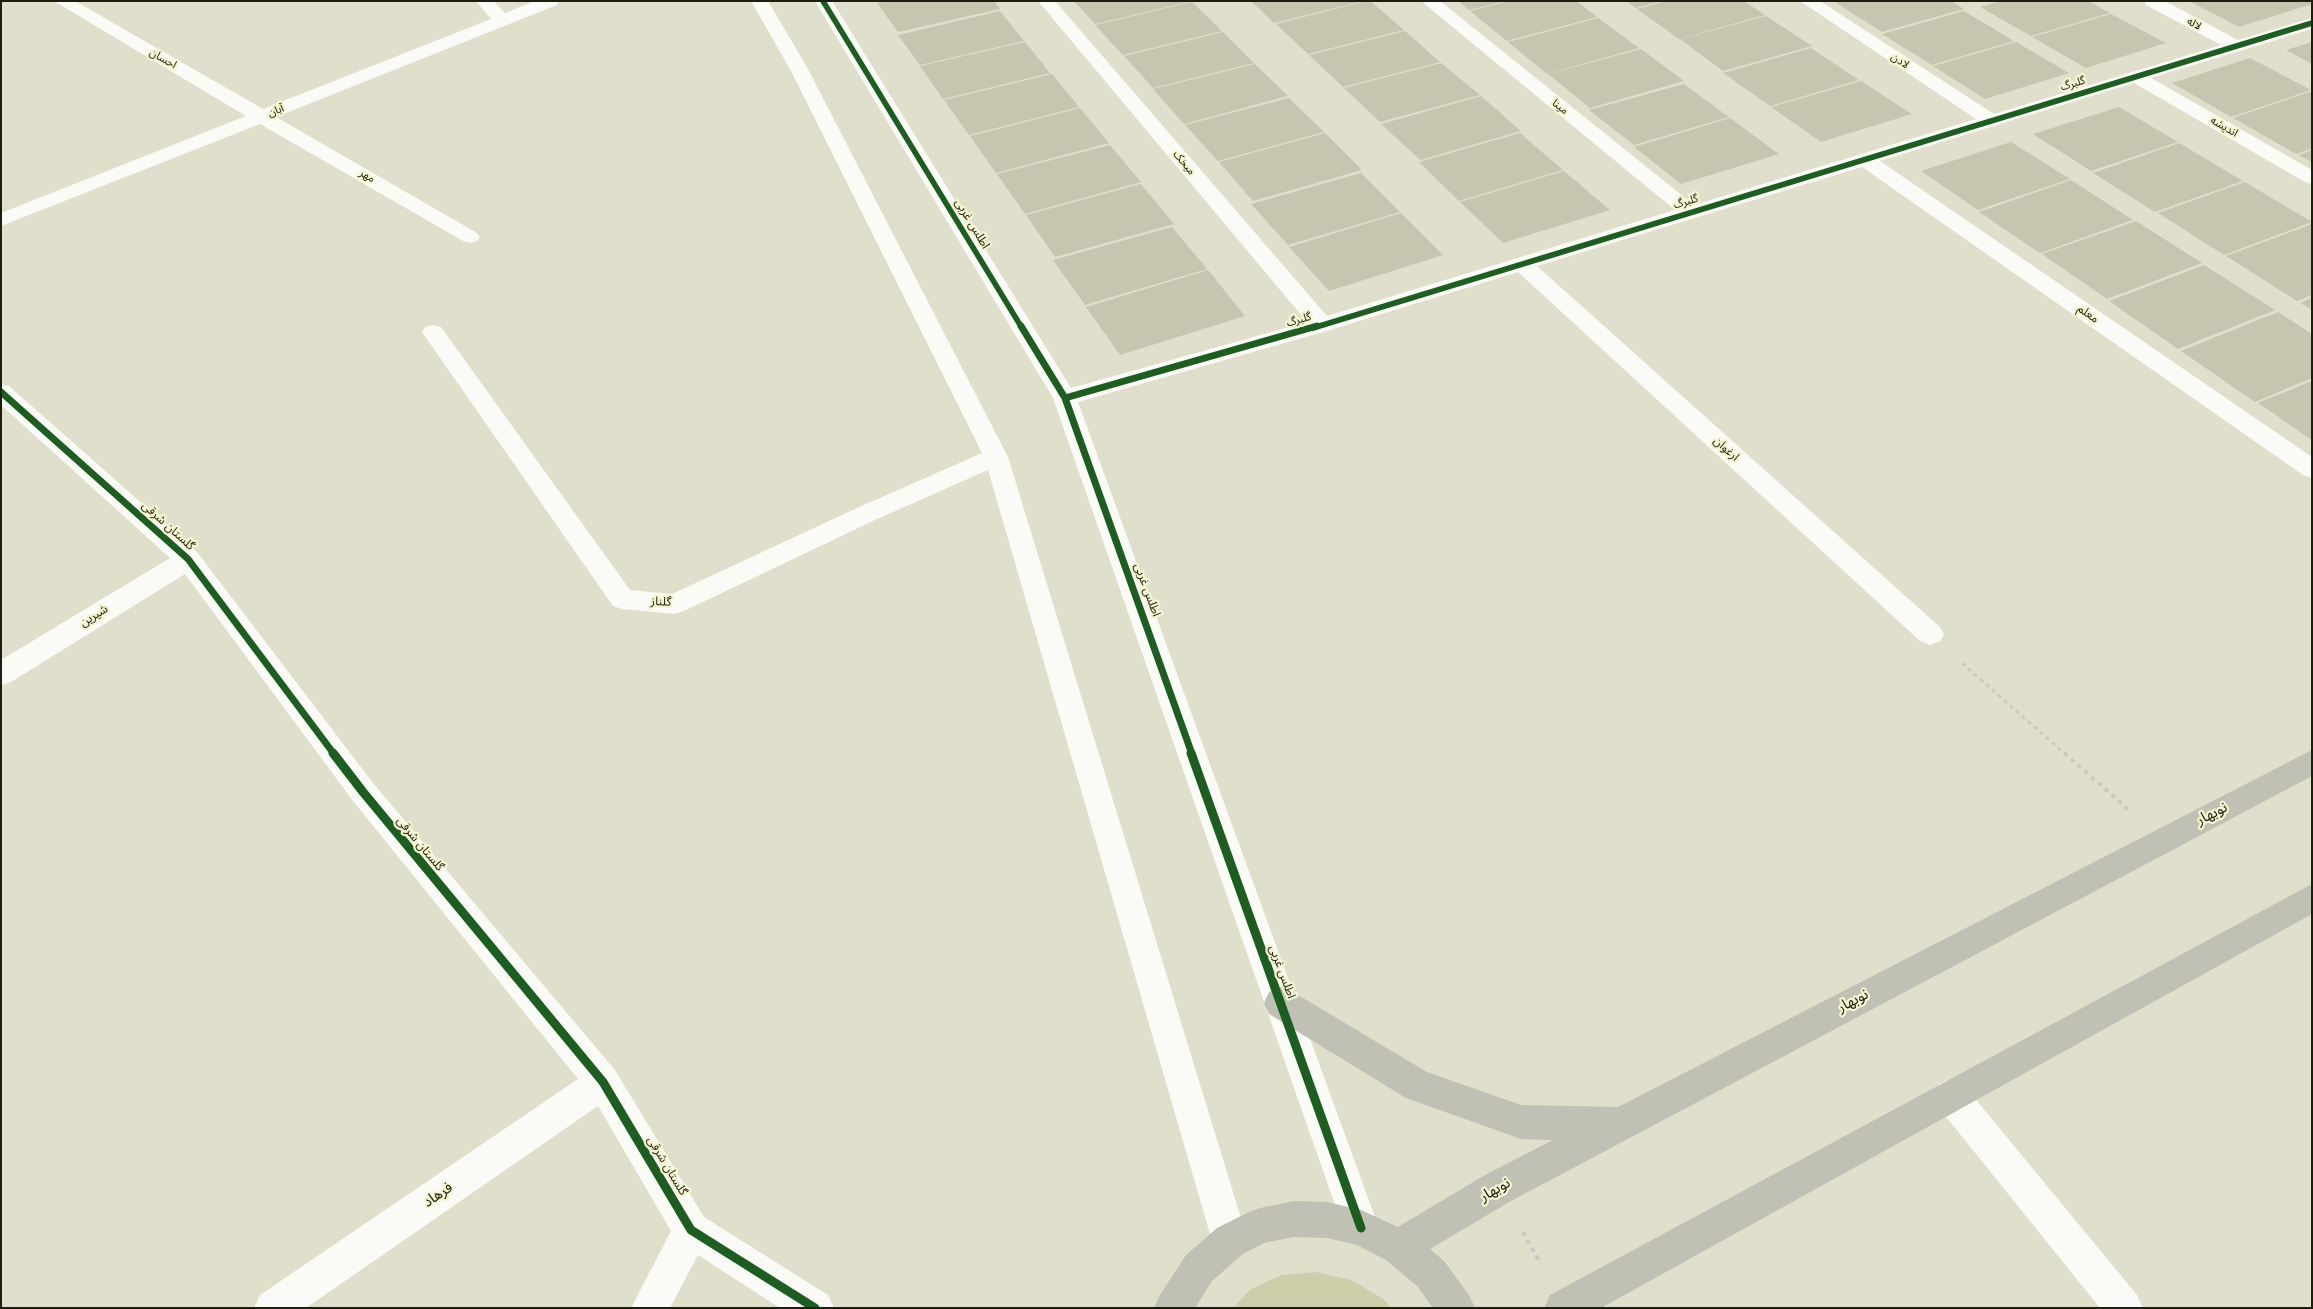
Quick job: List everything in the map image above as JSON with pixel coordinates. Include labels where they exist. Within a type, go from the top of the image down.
[{"type":"main road","name":"نوبهار","points":[[1399,1247],[1498,1188],[1618,1124],[2312,762]]},
{"type":"main road","points":[[1563,1307],[2312,898]]},
{"type":"main road","points":[[1281,1003],[1418,1086],[1521,1122],[1618,1124]]},
{"type":"main road","points":[[1173,1308],[1199,1268],[1230,1241],[1260,1226],[1294,1219],[1327,1220],[1361,1228],[1399,1247],[1431,1274],[1456,1308]]},
{"type":"street","name":"احسان","points":[[62,1],[264,116]]},
{"type":"street","points":[[484,1],[501,20]]},
{"type":"street","name":"آبان","points":[[1,220],[551,1]]},
{"type":"street","points":[[759,1],[799,69],[996,457],[1230,1241]]},
{"type":"street","name":"اطلس غربی","points":[[823,1],[1065,398],[1361,1228]]},
{"type":"street","name":"میخک","points":[[1046,1],[1322,325]]},
{"type":"street","name":"مینا","points":[[1428,1],[1691,213]]},
{"type":"street","name":"لادن","points":[[1808,1],[1992,121]]},
{"type":"street","name":"لاله","points":[[2152,1],[2236,46]]},
{"type":"street","name":"گلبرگ","points":[[1065,398],[1322,325],[2312,23]]},
{"type":"street","name":"اندیشه","points":[[2136,77],[2312,178]]},
{"type":"street","name":"مهر","points":[[264,116],[470,237]]},
{"type":"street","name":"معلم","points":[[1865,160],[2312,469]]},
{"type":"street","name":"ارغوان","points":[[1522,264],[1930,634]]},
{"type":"street","name":"گلناز","points":[[433,332],[622,599],[675,604],[866,514],[996,457]]},
{"type":"street","name":"گلستان شرقی","points":[[1,392],[188,559],[362,792],[603,1082],[691,1230],[815,1308]]},
{"type":"street","name":"شیرین","points":[[1,674],[188,559]]},
{"type":"street","name":"فرهاد","points":[[273,1308],[603,1082]]},
{"type":"street","points":[[1951,1096],[2124,1308]]},
{"type":"street","points":[[650,1308],[691,1230]]},
{"type":"path","points":[[1930,634],[2162,840]]},
{"type":"path","points":[[1498,1188],[1563,1307]]},
{"type":"green space","points":[[1316,1272],[1351,1280],[1383,1299],[1391,1308],[1233,1308],[1251,1289],[1282,1275]]},
{"type":"building","points":[[886,1],[994,1],[1000,9],[898,32],[877,3]]},
{"type":"building","points":[[1074,1],[1189,1],[1189,2],[1095,24]]},
{"type":"building","points":[[1251,1],[1360,1],[1360,2],[1274,23]]},
{"type":"building","points":[[1370,1],[1404,30],[1308,54],[1276,24]]},
{"type":"building","points":[[1458,1],[1502,1],[1502,2],[1469,10]]},
{"type":"building","points":[[1509,1],[1576,1],[1597,17],[1507,41],[1470,11]]},
{"type":"building","points":[[1626,1],[1658,1],[1658,2],[1636,8]]},
{"type":"building","points":[[1667,1],[1744,1],[1765,15],[1679,39],[1637,9]]},
{"type":"building","points":[[1842,1],[1951,1],[1964,9],[1882,32],[1836,3]]},
{"type":"building","points":[[2000,1],[2088,1],[2110,13],[2031,36],[1980,7]]},
{"type":"building","points":[[2189,1],[2308,1],[2312,4],[2239,27]]},
{"type":"building","points":[[1192,2],[1222,31],[1123,55],[1095,25]]},
{"type":"building","points":[[1000,11],[1024,41],[920,65],[898,35]]},
{"type":"building","points":[[1964,11],[2014,41],[1932,65],[1882,34]]},
{"type":"building","points":[[2111,14],[2166,43],[2086,68],[2032,37]]},
{"type":"building","points":[[1766,16],[1812,46],[1723,71],[1680,39]]},
{"type":"building","points":[[1598,18],[1639,48],[1547,74],[1508,42]]},
{"type":"building","points":[[1405,31],[1440,62],[1343,87],[1309,55]]},
{"type":"building","points":[[1223,32],[1254,63],[1153,88],[1124,56]]},
{"type":"building","points":[[1025,42],[1050,73],[943,99],[920,66]]},
{"type":"building","points":[[2016,42],[2069,73],[1985,99],[1933,66]]},
{"type":"building","points":[[2312,42],[2312,64],[2286,50]]},
{"type":"building","points":[[1811,48],[1859,80],[1770,106],[1723,73]]},
{"type":"building","points":[[1641,49],[1684,81],[1590,108],[1548,74]]},
{"type":"building","points":[[2250,58],[2311,90],[2231,117],[2172,83]]},
{"type":"building","points":[[1441,63],[1480,95],[1380,122],[1344,88]]},
{"type":"building","points":[[1255,64],[1288,96],[1184,124],[1153,89]]},
{"type":"building","points":[[1052,74],[1079,107],[969,135],[944,100]]},
{"type":"building","points":[[1861,81],[1912,114],[1821,142],[1771,107]]},
{"type":"building","points":[[1684,84],[1729,117],[1634,145],[1589,110]]},
{"type":"building","points":[[2312,91],[2312,148],[2296,154],[2233,118]]},
{"type":"building","points":[[1481,96],[1521,131],[1420,160],[1381,124]]},
{"type":"building","points":[[1289,98],[1324,132],[1218,161],[1185,125]]},
{"type":"building","points":[[2119,107],[2178,142],[2091,171],[2033,134]]},
{"type":"building","points":[[1080,108],[1109,143],[996,173],[970,136]]},
{"type":"building","points":[[1730,118],[1779,154],[1681,184],[1634,147]]},
{"type":"building","points":[[1325,133],[1362,170],[1253,201],[1219,162]]},
{"type":"building","points":[[1520,133],[1563,170],[1459,201],[1419,162]]},
{"type":"building","points":[[2011,142],[2070,179],[1978,210],[1921,171]]},
{"type":"building","points":[[2179,143],[2243,181],[2155,212],[2093,173]]},
{"type":"building","points":[[1110,145],[1141,182],[1025,214],[997,174]]},
{"type":"building","points":[[2312,150],[2312,162],[2299,155]]},
{"type":"building","points":[[1564,171],[1610,210],[1503,243],[1460,202]]},
{"type":"building","points":[[1361,173],[1400,212],[1288,245],[1251,204]]},
{"type":"building","points":[[2071,180],[2133,220],[2040,253],[1979,212]]},
{"type":"building","points":[[2245,182],[2312,222],[2224,255],[2158,213]]},
{"type":"building","points":[[1141,184],[1174,224],[1055,257],[1026,215]]},
{"type":"building","points":[[1401,213],[1443,255],[1329,291],[1289,247]]},
{"type":"building","points":[[2136,221],[2202,263],[2107,299],[2042,254]]},
{"type":"building","points":[[2312,224],[2312,295],[2297,301],[2226,256]]},
{"type":"building","points":[[1172,227],[1207,269],[1085,305],[1053,260]]},
{"type":"building","points":[[2204,265],[2275,310],[2178,349],[2109,301]]},
{"type":"building","points":[[1208,270],[1245,316],[1120,355],[1086,307]]},
{"type":"building","points":[[2312,298],[2312,310],[2300,303]]},
{"type":"building","points":[[2278,312],[2312,334],[2312,378],[2255,402],[2181,351]]},
{"type":"building","points":[[2312,381],[2312,440],[2258,403]]},
{"type":"cycle path","points":[[823,1],[1065,398],[1361,1228]]},
{"type":"cycle path","points":[[1065,398],[1322,325],[2312,23]]},
{"type":"cycle path","points":[[1,392],[188,559],[363,792],[603,1082],[691,1230],[815,1308]]}]
